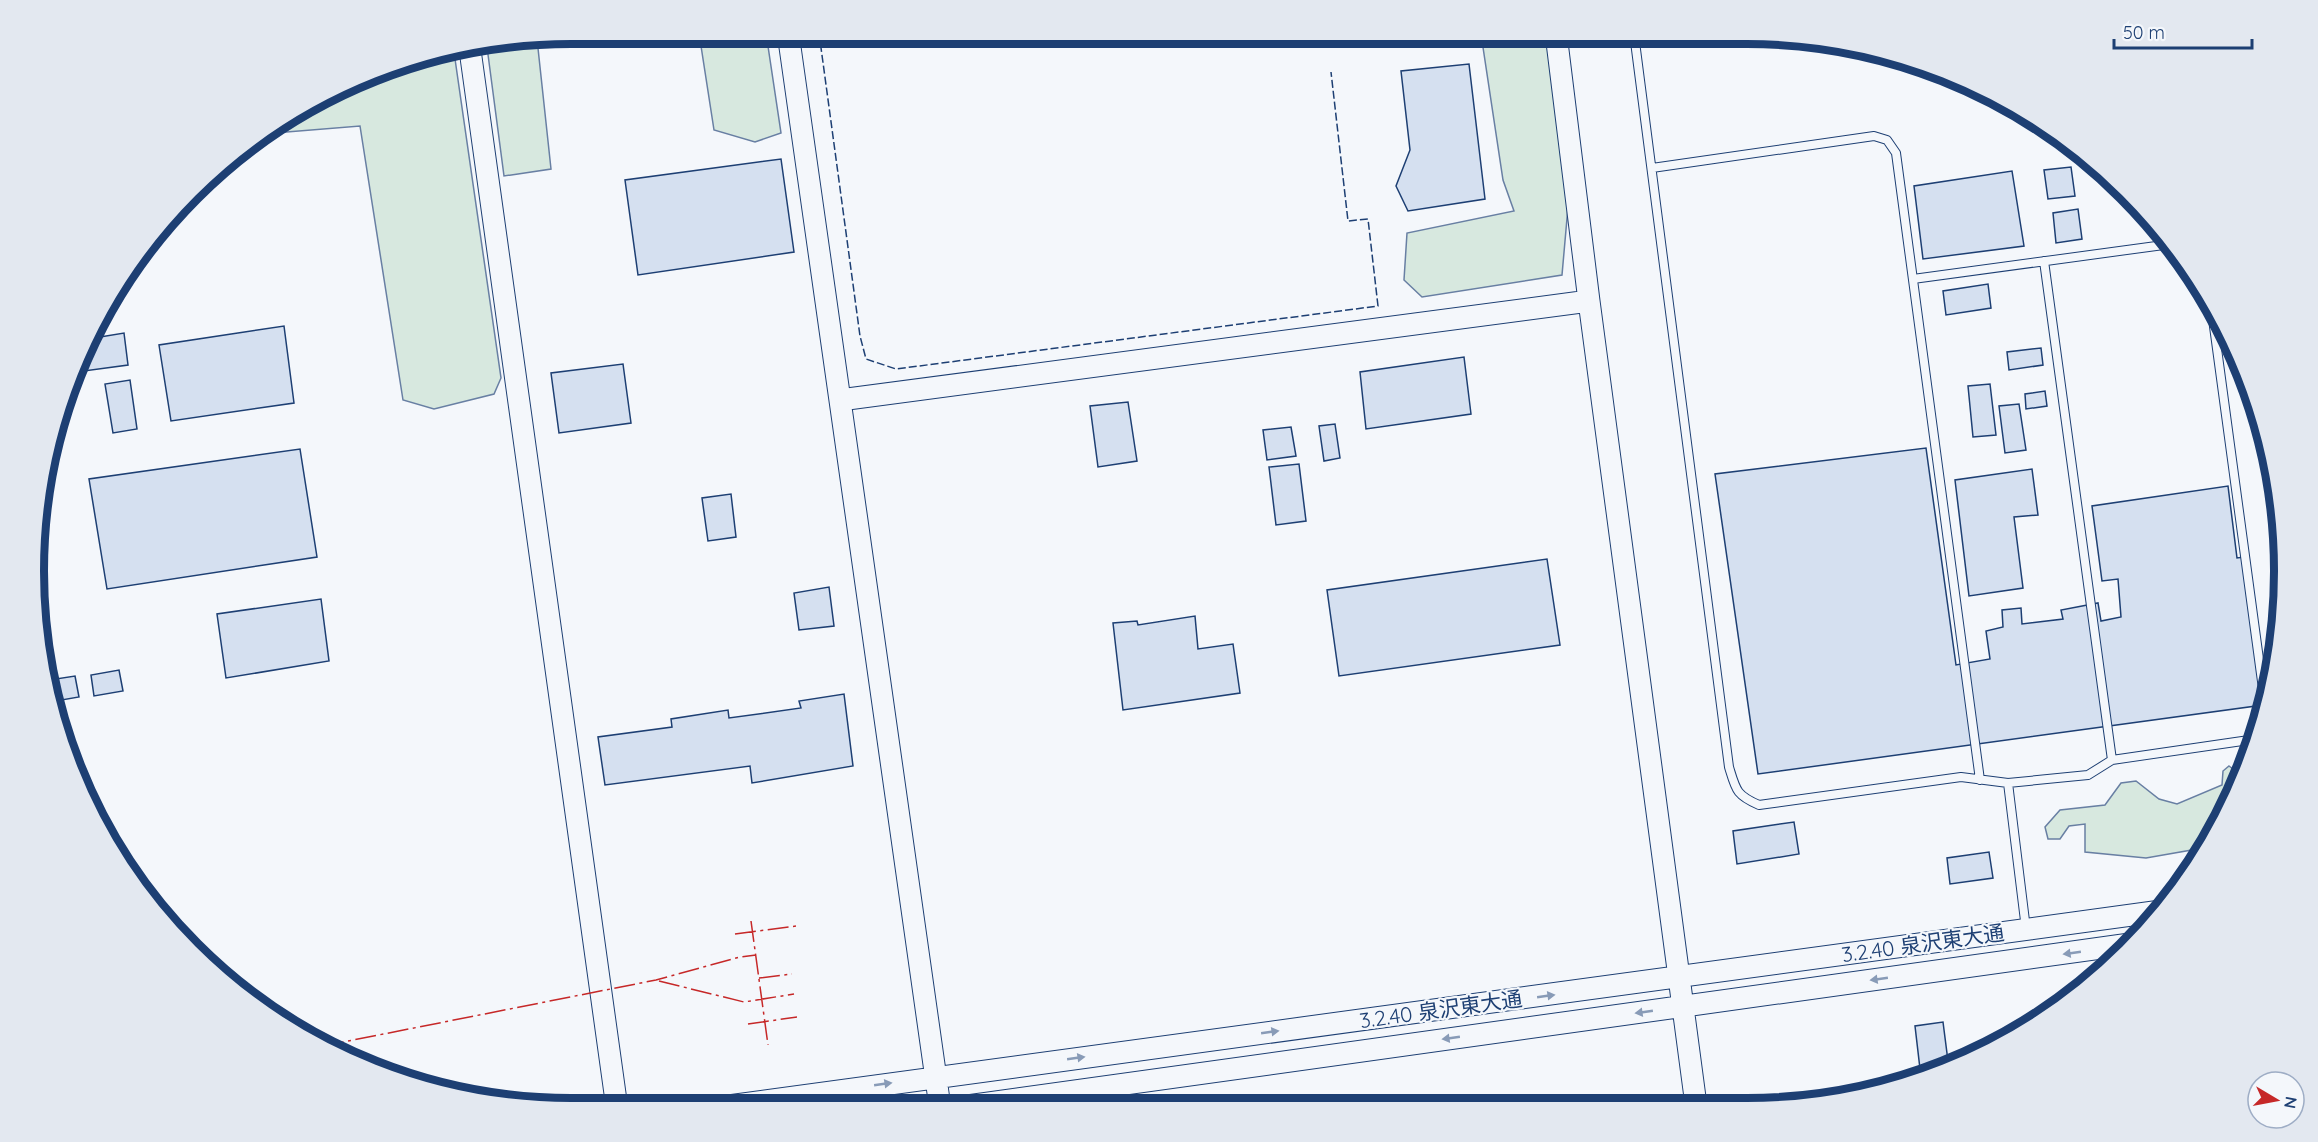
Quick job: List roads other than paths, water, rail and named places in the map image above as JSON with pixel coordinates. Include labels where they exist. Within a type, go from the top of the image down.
[{"type":"street","points":[[789,43],[939,1099]]},
{"type":"street","points":[[1557,43],[1589,301],[1695,1099]]},
{"type":"street","points":[[470,54],[616,1099]]},
{"type":"street","points":[[840,400],[1589,301]]},
{"type":"street","name":"3.2.40 泉沢東大通","points":[[778,1099],[2149,913]]},
{"type":"street","name":"3.2.40 泉沢東大通","points":[[1018,1099],[2118,946]]},
{"type":"lane","points":[[1635,43],[1730,767],[1735,788],[1741,797],[1759,805],[1961,777],[2008,783],[2088,775],[2112,760],[2247,740]]},
{"type":"lane","points":[[1652,168],[1874,136],[1887,140],[1896,153],[1980,780]]},
{"type":"lane","points":[[1913,279],[2161,245]]},
{"type":"lane","points":[[2044,261],[2112,760]]},
{"type":"lane","points":[[2214,326],[2262,683]]},
{"type":"lane","points":[[2008,783],[2026,930]]}]
